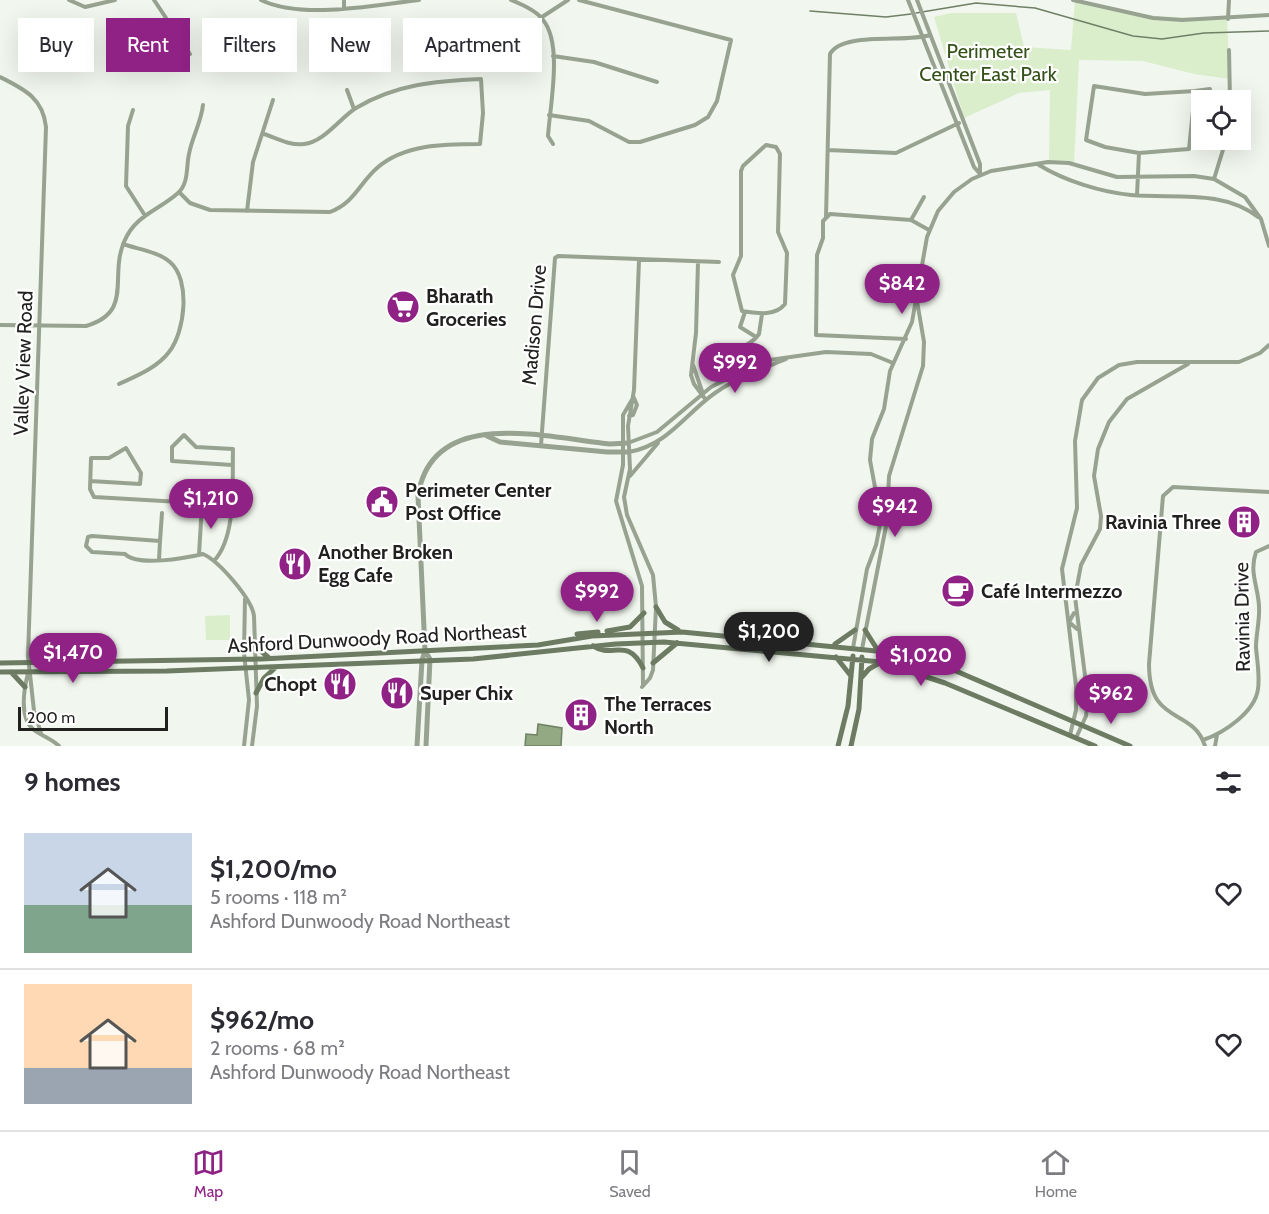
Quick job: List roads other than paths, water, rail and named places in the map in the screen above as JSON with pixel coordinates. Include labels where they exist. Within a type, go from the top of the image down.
[{"type":"main road","points":[[656,607],[665,622],[682,632]]},
{"type":"main road","points":[[557,642],[586,632],[626,629],[644,613]]},
{"type":"main road","points":[[831,645],[855,630]]},
{"type":"main road","points":[[865,630],[868,640],[878,650]]},
{"type":"main road","name":"Ashford Dunwoody Road Northeast","points":[[0,663],[271,659],[557,642],[585,636],[644,632],[682,632],[878,650],[949,668],[1130,746]]},
{"type":"main road","name":"Ashford Dunwoody Road Northeast","points":[[0,672],[276,668],[430,659],[498,658],[593,646],[644,642],[677,643],[862,658],[880,662],[939,681],[1095,746]]},
{"type":"main road","points":[[653,663],[677,643]]},
{"type":"main road","points":[[254,645],[271,659]]},
{"type":"main road","points":[[593,646],[599,650],[627,650],[636,656],[644,668]]},
{"type":"main road","points":[[838,746],[848,706],[853,648]]},
{"type":"main road","points":[[851,746],[859,710],[862,649]]},
{"type":"main road","points":[[836,657],[851,676]]},
{"type":"main road","points":[[861,679],[866,671],[880,662]]},
{"type":"main road","points":[[256,693],[264,678],[276,668]]},
{"type":"main road","points":[[11,672],[25,687]]},
{"type":"street","points":[[69,0],[85,7],[94,7],[115,0]]},
{"type":"street","points":[[154,0],[166,18]]},
{"type":"street","points":[[261,0],[291,9],[345,8],[419,0]]},
{"type":"street","points":[[344,0],[345,8]]},
{"type":"street","points":[[358,0],[359,6]]},
{"type":"street","points":[[511,0],[542,17],[550,30],[553,56],[548,136],[553,144]]},
{"type":"street","points":[[542,17],[568,0]]},
{"type":"street","points":[[549,115],[589,121],[619,139],[640,142],[695,125],[708,117],[717,101],[731,40],[579,0]]},
{"type":"street","points":[[908,0],[974,167],[981,175]]},
{"type":"street","points":[[917,0],[980,164],[981,175]]},
{"type":"street","points":[[1073,0],[1100,3],[1153,18],[1228,19],[1269,15]]},
{"type":"street","points":[[1228,19],[1229,0]]},
{"type":"street","points":[[826,218],[830,54],[832,49],[849,42],[880,37],[923,38],[930,35]]},
{"type":"street","points":[[1229,50],[1230,90]]},
{"type":"street","points":[[553,56],[594,62],[657,82]]},
{"type":"street","name":"Valley View Road","points":[[0,77],[33,96],[45,118],[28,663],[32,680],[34,711],[41,733]]},
{"type":"street","points":[[179,192],[190,203],[210,210],[330,212],[344,206],[376,169],[393,157],[419,148],[480,144],[483,113],[481,79],[433,81],[400,88],[354,109],[315,141],[304,144],[288,143],[264,134]]},
{"type":"street","points":[[1191,91],[1145,94],[1094,86],[1086,140],[1106,147],[1139,153],[1189,149],[1191,132]]},
{"type":"street","points":[[1203,90],[1210,89]]},
{"type":"street","points":[[347,90],[354,109]]},
{"type":"street","points":[[247,211],[253,162],[264,134],[273,100]]},
{"type":"street","points":[[0,325],[86,326],[99,322],[110,314],[117,302],[123,244],[131,229],[144,214],[179,192],[185,181],[189,154],[202,116],[203,105]]},
{"type":"street","points":[[133,110],[128,126],[126,186],[144,214]]},
{"type":"street","points":[[828,150],[896,153],[964,122]]},
{"type":"street","points":[[772,145],[778,148],[780,154],[778,232],[787,253],[786,301],[779,310],[762,314],[742,311],[733,275],[741,256],[741,171],[760,149],[772,145]]},
{"type":"street","points":[[1214,179],[1223,150]]},
{"type":"street","points":[[1137,195],[1139,153]]},
{"type":"street","points":[[853,648],[866,576],[880,525],[878,490],[871,464],[871,445],[884,409],[888,376],[906,339],[929,230],[948,198],[966,183],[981,175],[1010,166],[1039,165],[1048,162],[1069,163],[1110,175],[1138,178],[1194,176],[1214,179],[1245,197],[1261,219],[1269,246]]},
{"type":"street","points":[[1039,165],[1098,189],[1137,195],[1216,199],[1235,204],[1261,219]]},
{"type":"street","points":[[911,220],[924,197]]},
{"type":"street","points":[[906,339],[816,335],[817,255],[823,238],[823,221],[830,214],[911,220],[929,230]]},
{"type":"street","points":[[119,384],[148,370],[169,353],[179,330],[183,297],[182,280],[177,269],[168,260],[123,244]]},
{"type":"street","name":"Madison Drive","points":[[541,445],[555,258],[558,256],[719,262]]},
{"type":"street","points":[[625,443],[633,397],[639,260]]},
{"type":"street","points":[[698,262],[692,379],[706,400]]},
{"type":"street","points":[[862,649],[885,532],[889,476],[924,359],[917,295]]},
{"type":"street","points":[[745,312],[740,327],[756,338]]},
{"type":"street","points":[[744,377],[738,362],[739,351],[742,345],[756,338],[761,330],[762,314]]},
{"type":"street","points":[[1073,736],[1076,686],[1062,569],[1077,508],[1075,434],[1083,400],[1098,378],[1119,365],[1133,362],[1239,362],[1248,360],[1269,345]]},
{"type":"street","points":[[417,746],[422,660],[425,651],[419,526],[420,482],[428,465],[447,447],[468,438],[500,432],[625,443],[660,430],[702,393],[741,370],[770,359],[826,352],[868,353],[893,363]]},
{"type":"street","points":[[627,479],[660,441],[706,400],[744,377],[789,357]]},
{"type":"street","points":[[1073,736],[1082,725],[1087,708],[1087,692],[1075,611],[1079,573],[1100,529],[1101,516],[1094,476],[1096,455],[1102,436],[1127,399],[1189,363]]},
{"type":"street","points":[[626,452],[616,501],[619,516],[638,568],[644,613],[642,687],[651,676],[656,607],[652,570],[625,508],[630,469],[623,415],[633,397]]},
{"type":"street","points":[[214,561],[224,549],[232,505],[233,449],[196,447],[184,435],[172,447],[172,462],[232,465]]},
{"type":"street","points":[[487,436],[500,442],[626,452],[660,441]]},
{"type":"street","points":[[90,482],[140,484],[141,473],[126,448],[109,458],[90,458],[90,482],[91,493],[97,498],[232,505]]},
{"type":"street","points":[[1205,746],[1203,740],[1190,726],[1161,706],[1154,698],[1150,685],[1149,663],[1163,496],[1173,487],[1269,492]]},
{"type":"street","points":[[878,490],[882,496],[885,532]]},
{"type":"street","points":[[199,555],[202,504]]},
{"type":"street","points":[[159,560],[162,513]]},
{"type":"street","points":[[160,541],[92,536],[85,542],[92,552],[159,560],[203,554],[214,561],[245,597],[253,610],[257,717],[252,746]]},
{"type":"street","name":"Ravinia Drive","points":[[1203,740],[1217,735],[1249,708],[1258,693],[1259,668],[1256,647],[1259,606],[1253,568],[1256,552],[1269,546]]},
{"type":"street","points":[[866,576],[872,586],[872,598]]},
{"type":"street","points":[[244,746],[249,711],[245,659],[245,597]]},
{"type":"street","points":[[1069,622],[1075,611]]},
{"type":"street","points":[[1069,622],[1078,633]]},
{"type":"street","points":[[425,651],[430,659],[426,746]]},
{"type":"street","points":[[29,672],[25,687],[28,721],[33,729],[59,746]]},
{"type":"street","points":[[1215,746],[1217,735]]},
{"type":"waterway","points":[[916,13],[976,3],[1035,8],[1133,36],[1162,39],[1204,33],[1269,31]]},
{"type":"waterway","points":[[810,11],[886,17],[911,14]]},
{"type":"place","name":"Bharath Groceries","points":[[403,307]]},
{"type":"place","name":"Perimeter Center Post Office","points":[[382,502]]},
{"type":"place","name":"Ravinia Three","points":[[1244,522]]},
{"type":"place","name":"Another Broken Egg Cafe","points":[[295,564]]},
{"type":"place","name":"Café Intermezzo","points":[[958,591]]},
{"type":"place","name":"Chopt","points":[[340,684]]},
{"type":"place","name":"Super Chix","points":[[397,693]]},
{"type":"place","name":"The Terraces North","points":[[581,715]]},
{"type":"park label","name":"Perimeter Center East Park","points":[[988,62]]}]
